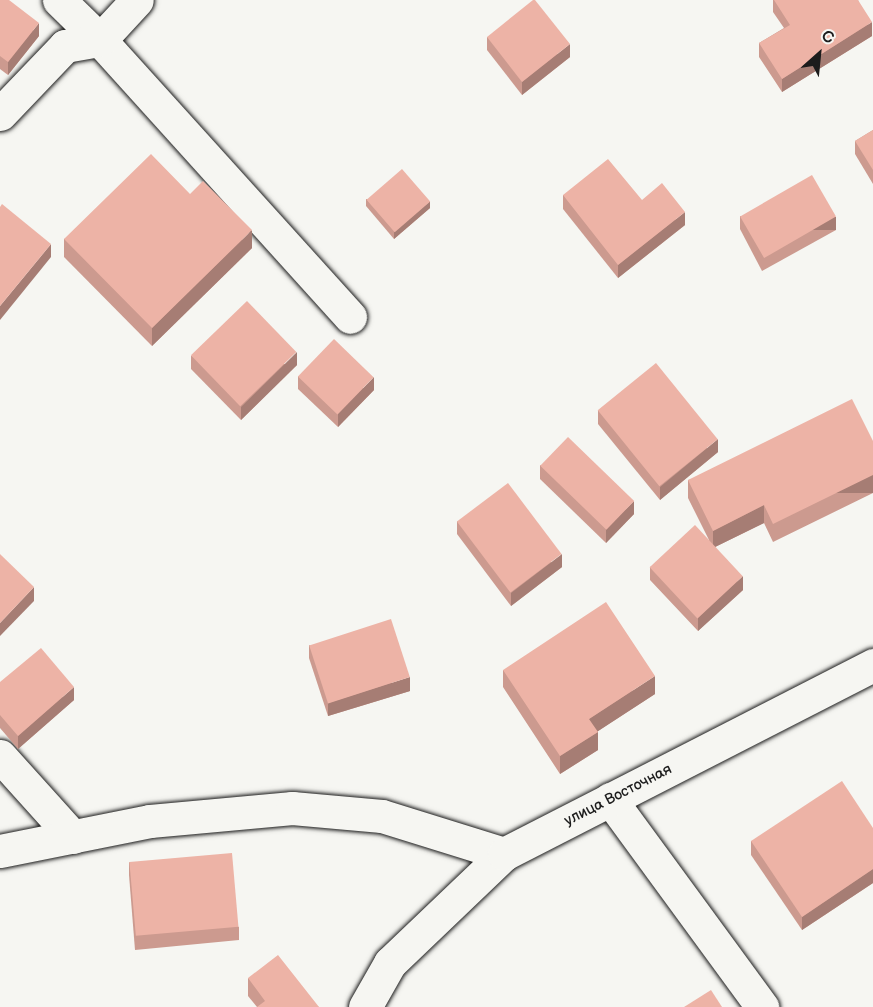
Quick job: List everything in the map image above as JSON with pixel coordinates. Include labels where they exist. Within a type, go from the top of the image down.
[{"type":"street","points":[[59,0],[100,40],[350,317]]},
{"type":"street","points":[[0,114],[65,46],[100,40],[137,0]]},
{"type":"street","name":"улица Восточная","points":[[365,1007],[390,963],[504,854],[873,665]]},
{"type":"street","points":[[0,756],[73,837]]},
{"type":"street","points":[[610,799],[762,1007]]},
{"type":"street","points":[[0,851],[150,821],[292,808],[382,816],[504,854]]},
{"type":"building","points":[[0,0],[9,0],[39,23],[8,62],[0,56]]},
{"type":"building","points":[[533,0],[570,44],[522,82],[487,37]]},
{"type":"building","points":[[774,0],[858,0],[872,22],[782,79],[759,43],[790,25]]},
{"type":"building","points":[[873,130],[873,170],[855,141]]},
{"type":"building","points":[[151,154],[190,194],[203,181],[252,230],[152,328],[64,239]]},
{"type":"building","points":[[608,159],[642,200],[662,183],[685,212],[618,265],[563,195]]},
{"type":"building","points":[[402,169],[430,201],[395,232],[367,200]]},
{"type":"building","points":[[812,175],[836,217],[764,258],[740,216]]},
{"type":"building","points":[[2,204],[51,244],[0,306],[0,207]]},
{"type":"building","points":[[247,301],[296,352],[240,406],[191,355]]},
{"type":"building","points":[[334,339],[374,377],[337,415],[298,376]]},
{"type":"building","points":[[656,363],[718,439],[659,486],[598,410]]},
{"type":"building","points":[[852,399],[873,441],[873,475],[773,524],[764,505],[713,531],[688,480]]},
{"type":"building","points":[[568,437],[634,501],[606,530],[540,466]]},
{"type":"building","points":[[508,483],[562,554],[510,593],[457,522]]},
{"type":"building","points":[[695,525],[743,576],[697,618],[650,567]]},
{"type":"building","points":[[0,554],[34,587],[0,623]]},
{"type":"building","points":[[606,602],[655,676],[589,719],[598,732],[560,756],[503,670]]},
{"type":"building","points":[[391,619],[410,677],[328,704],[309,646]]},
{"type":"building","points":[[41,648],[74,687],[18,736],[0,715],[0,682]]},
{"type":"building","points":[[842,781],[873,828],[873,869],[802,917],[751,841]]},
{"type":"building","points":[[232,853],[238,927],[136,936],[129,862]]},
{"type":"building","points":[[278,955],[319,1007],[257,1007],[265,1001],[248,978]]},
{"type":"building","points":[[711,990],[722,1007],[684,1007]]}]
